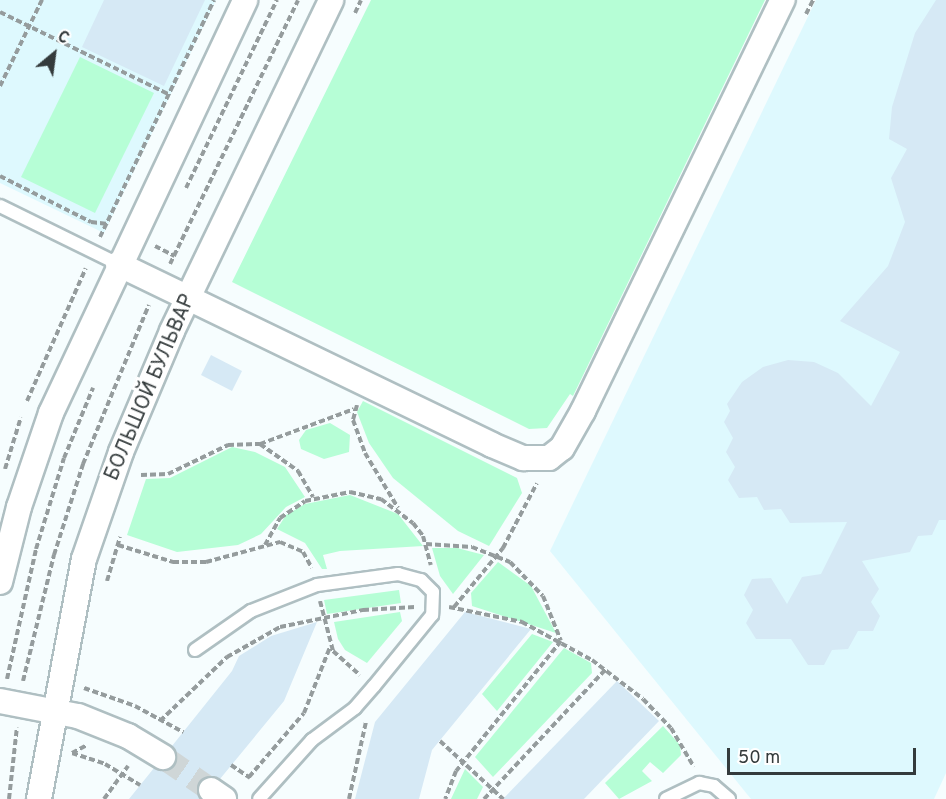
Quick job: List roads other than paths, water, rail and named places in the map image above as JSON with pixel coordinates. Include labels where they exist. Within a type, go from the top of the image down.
[{"type":"street","points":[[0,582],[19,507],[51,414],[118,264],[245,0]]},
{"type":"street","name":"БОЛЬШОЙ БУЛЬВАР","points":[[39,799],[52,710],[84,559],[128,434],[188,297],[331,0]]},
{"type":"street","points":[[118,264],[492,445],[523,458],[549,458],[562,448],[584,411],[783,0]]},
{"type":"street","points":[[2,702],[78,716],[128,736],[163,757]]},
{"type":"lane","points":[[0,206],[118,264]]},
{"type":"lane","points":[[195,650],[221,629],[282,597],[347,578],[398,574],[421,580],[433,592],[435,607],[374,686],[355,708],[312,740],[259,799]]},
{"type":"lane","points":[[666,799],[699,783],[714,786],[729,799]]},
{"type":"tunnel","points":[[163,757],[211,790]]}]
